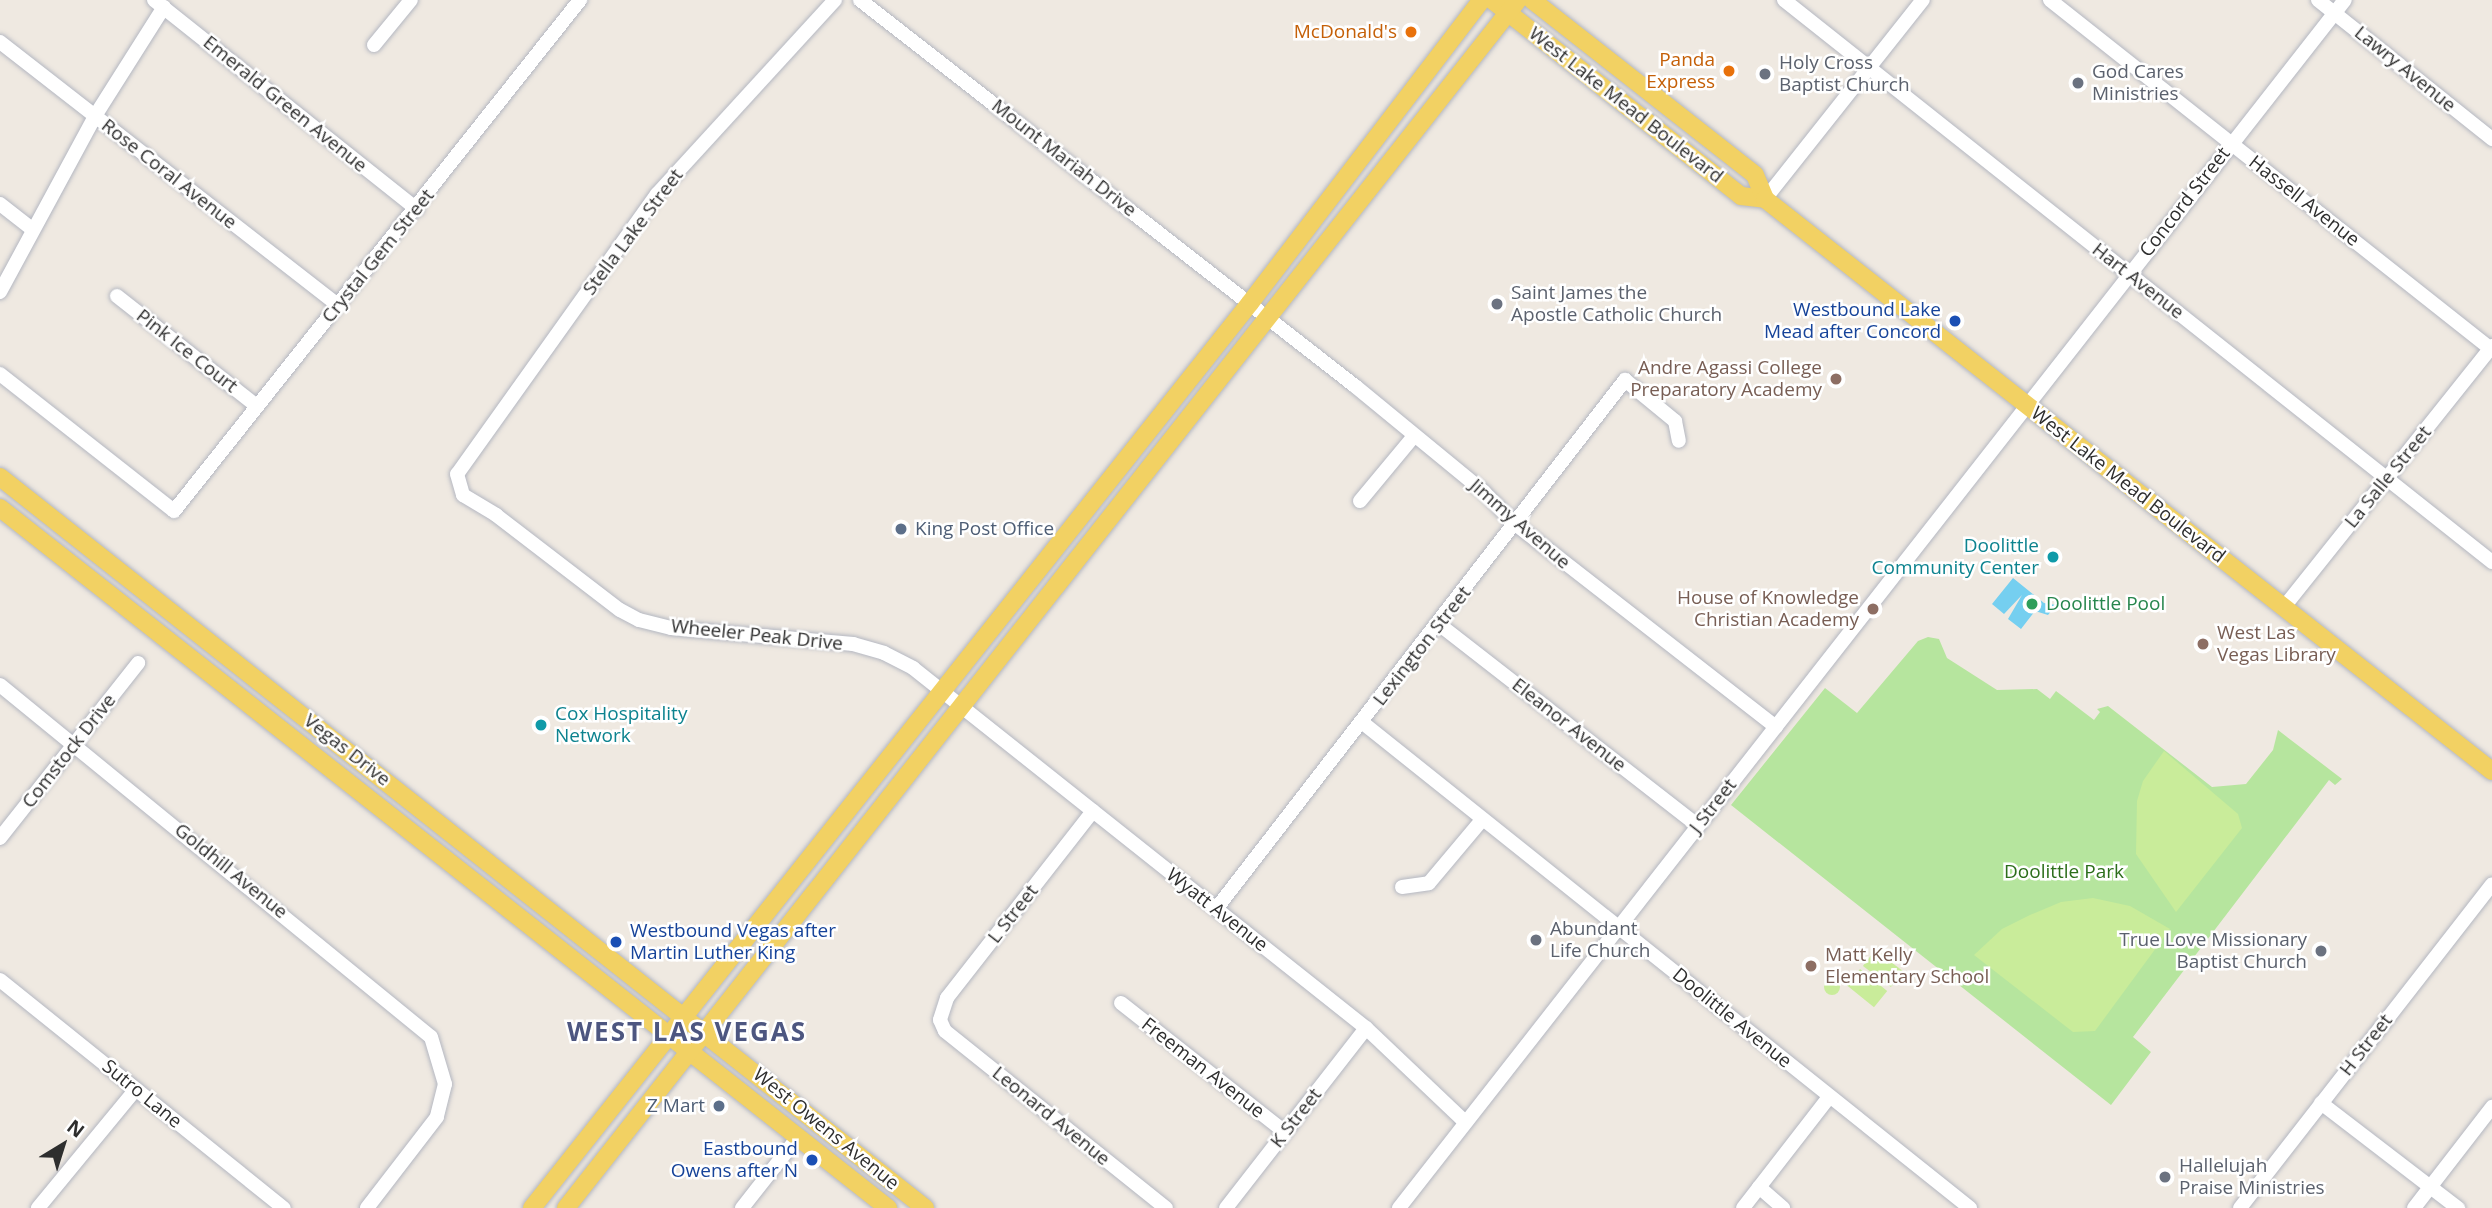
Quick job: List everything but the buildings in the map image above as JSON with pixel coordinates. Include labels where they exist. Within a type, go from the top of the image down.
[{"type":"main road","points":[[532,1208],[694,1023],[942,691],[1250,303],[1482,0]]},
{"type":"main road","name":"West Lake Mead Boulevard","points":[[1492,0],[1513,6],[1648,122],[1741,195],[1765,199],[2492,771]]},
{"type":"main road","name":"West Lake Mead Boulevard","points":[[1532,0],[1755,175],[1765,199]]},
{"type":"main road","points":[[566,1208],[679,1042],[961,705],[1513,6]]},
{"type":"main road","points":[[1648,122],[1659,118],[1683,134],[1701,133]]},
{"type":"main road","points":[[1326,243],[1327,224],[1348,193],[1353,179],[1350,172]]},
{"type":"main road","name":"Vegas Drive","points":[[0,477],[694,1023]]},
{"type":"main road","name":"Vegas Drive","points":[[0,508],[679,1042]]},
{"type":"main road","points":[[237,693],[251,674]]},
{"type":"main road","name":"West Owens Avenue","points":[[694,1023],[925,1208]]},
{"type":"main road","name":"West Owens Avenue","points":[[679,1042],[888,1208]]},
{"type":"main road","points":[[798,1137],[817,1137],[869,1164]]},
{"type":"street","points":[[374,45],[411,0]]},
{"type":"street","name":"Crystal Gem Street","points":[[0,374],[174,511],[580,0]]},
{"type":"street","name":"Stella Lake Street","points":[[457,483],[467,459],[657,194],[835,0]]},
{"type":"street","name":"Mount Mariah Drive","points":[[860,0],[1268,317]]},
{"type":"street","name":"Hart Avenue","points":[[1784,0],[2492,562]]},
{"type":"street","points":[[1765,199],[1923,0]]},
{"type":"street","name":"Hassell Avenue","points":[[2050,0],[2491,348]]},
{"type":"street","name":"Lawry Avenue","points":[[2318,0],[2492,138]]},
{"type":"street","name":"Concord Street","points":[[2025,403],[2345,0]]},
{"type":"street","points":[[0,292],[32,229],[159,4]]},
{"type":"street","name":"Emerald Green Avenue","points":[[159,4],[416,209]]},
{"type":"street","name":"Rose Coral Avenue","points":[[0,42],[338,305]]},
{"type":"street","points":[[0,204],[32,229]]},
{"type":"street","name":"Pink Ice Court","points":[[117,296],[257,406]]},
{"type":"street","name":"Jimmy Avenue","points":[[1268,317],[1485,492],[1514,523],[1776,727]]},
{"type":"street","name":"La Salle Street","points":[[2284,607],[2491,348]]},
{"type":"street","name":"Lexington Street","points":[[1216,909],[1440,625],[1514,523],[1625,380],[1675,421],[1679,441]]},
{"type":"street","name":"J Street","points":[[1399,1208],[1776,727],[2025,403]]},
{"type":"street","points":[[1360,501],[1414,436]]},
{"type":"street","name":"Wheeler Peak Drive","points":[[457,483],[463,495],[496,515],[620,610],[639,620],[671,628],[853,644],[895,659],[961,705]]},
{"type":"street","name":"Eleanor Avenue","points":[[1440,625],[1698,825]]},
{"type":"street","name":"Comstock Drive","points":[[0,838],[138,663]]},
{"type":"street","name":"Goldhill Avenue","points":[[0,685],[417,1021],[431,1037],[444,1069],[443,1101],[437,1117],[367,1208]]},
{"type":"street","name":"Wyatt Avenue","points":[[961,705],[1366,1028],[1465,1122]]},
{"type":"street","name":"Doolittle Avenue","points":[[1363,723],[1481,821],[1619,927],[1970,1208]]},
{"type":"street","name":"L Street","points":[[940,1020],[947,998],[1093,811]]},
{"type":"street","points":[[1402,887],[1429,883],[1481,821]]},
{"type":"street","name":"H Street","points":[[2240,1208],[2492,884]]},
{"type":"street","name":"Sutro Lane","points":[[0,980],[284,1208]]},
{"type":"street","name":"Freeman Avenue","points":[[1121,1003],[1285,1132]]},
{"type":"street","name":"Leonard Avenue","points":[[940,1020],[945,1031],[1166,1208]]},
{"type":"street","name":"K Street","points":[[1227,1208],[1366,1028]]},
{"type":"street","points":[[38,1208],[136,1089]]},
{"type":"street","points":[[1743,1208],[1829,1097]]},
{"type":"street","points":[[2321,1102],[2458,1208]]},
{"type":"street","points":[[2414,1208],[2492,1107]]},
{"type":"street","points":[[742,1208],[798,1137]]},
{"type":"street","points":[[1759,1187],[1783,1208]]},
{"type":"green space","name":"Doolittle Park","points":[[1928,637],[1939,639],[1947,658],[1997,690],[2037,689],[2050,699],[2056,691],[2094,720],[2100,712],[2097,709],[2108,706],[2212,787],[2246,784],[2273,750],[2278,730],[2342,779],[2335,785],[2329,780],[2133,1037],[2151,1052],[2111,1105],[1731,805],[1825,688],[1857,713],[1918,641]]},
{"type":"green space","points":[[2164,751],[2238,814],[2242,828],[2176,912],[2136,854],[2137,801],[2143,781]]},
{"type":"green space","points":[[2093,898],[2130,906],[2170,929],[2095,1031],[2073,1032],[1974,955],[2002,929],[2030,915],[2061,902]]},
{"type":"green space","points":[[1875,950],[1903,971],[1891,987],[1863,966]]},
{"type":"green space","points":[[1860,969],[1887,991],[1874,1007],[1847,985]]},
{"type":"green space","points":[[1832,979],[1838,981],[1838,993],[1832,995],[1826,993],[1824,987],[1826,981]]},
{"type":"water","name":"Doolittle Pool","points":[[2013,578],[2044,603],[2056,605],[2048,615],[2035,611],[2021,629],[2008,619],[2022,595],[2004,614],[1992,604]]},
{"type":"place","name":"McDonald's","points":[[1411,32]]},
{"type":"place","name":"Panda Express","points":[[1729,71]]},
{"type":"place","name":"Holy Cross Baptist Church","points":[[1765,74]]},
{"type":"place","name":"God Cares Ministries","points":[[2078,83]]},
{"type":"place","name":"Saint James the Apostle Catholic Church","points":[[1497,304]]},
{"type":"place","name":"Westbound Lake Mead after Concord","points":[[1955,321]]},
{"type":"place","name":"Andre Agassi College Preparatory Academy","points":[[1836,379]]},
{"type":"place","name":"King Post Office","points":[[901,529]]},
{"type":"place","name":"Doolittle Community Center","points":[[2053,557]]},
{"type":"place","name":"Doolittle Pool","points":[[2032,604]]},
{"type":"place","name":"House of Knowledge Christian Academy","points":[[1873,609]]},
{"type":"place","name":"West Las Vegas Library","points":[[2203,644]]},
{"type":"place","name":"Cox Hospitality Network","points":[[541,725]]},
{"type":"place","name":"Abundant Life Church","points":[[1536,940]]},
{"type":"place","name":"Westbound Vegas after Martin Luther King","points":[[616,942]]},
{"type":"place","name":"True Love Missionary Baptist Church","points":[[2321,951]]},
{"type":"place","name":"Matt Kelly Elementary School","points":[[1811,966]]},
{"type":"place","name":"Z Mart","points":[[719,1106]]},
{"type":"place","name":"Eastbound Owens after N","points":[[812,1160]]},
{"type":"place","name":"Hallelujah Praise Ministries","points":[[2165,1177]]},
{"type":"district","name":"WEST LAS VEGAS","points":[[687,1032]]}]
